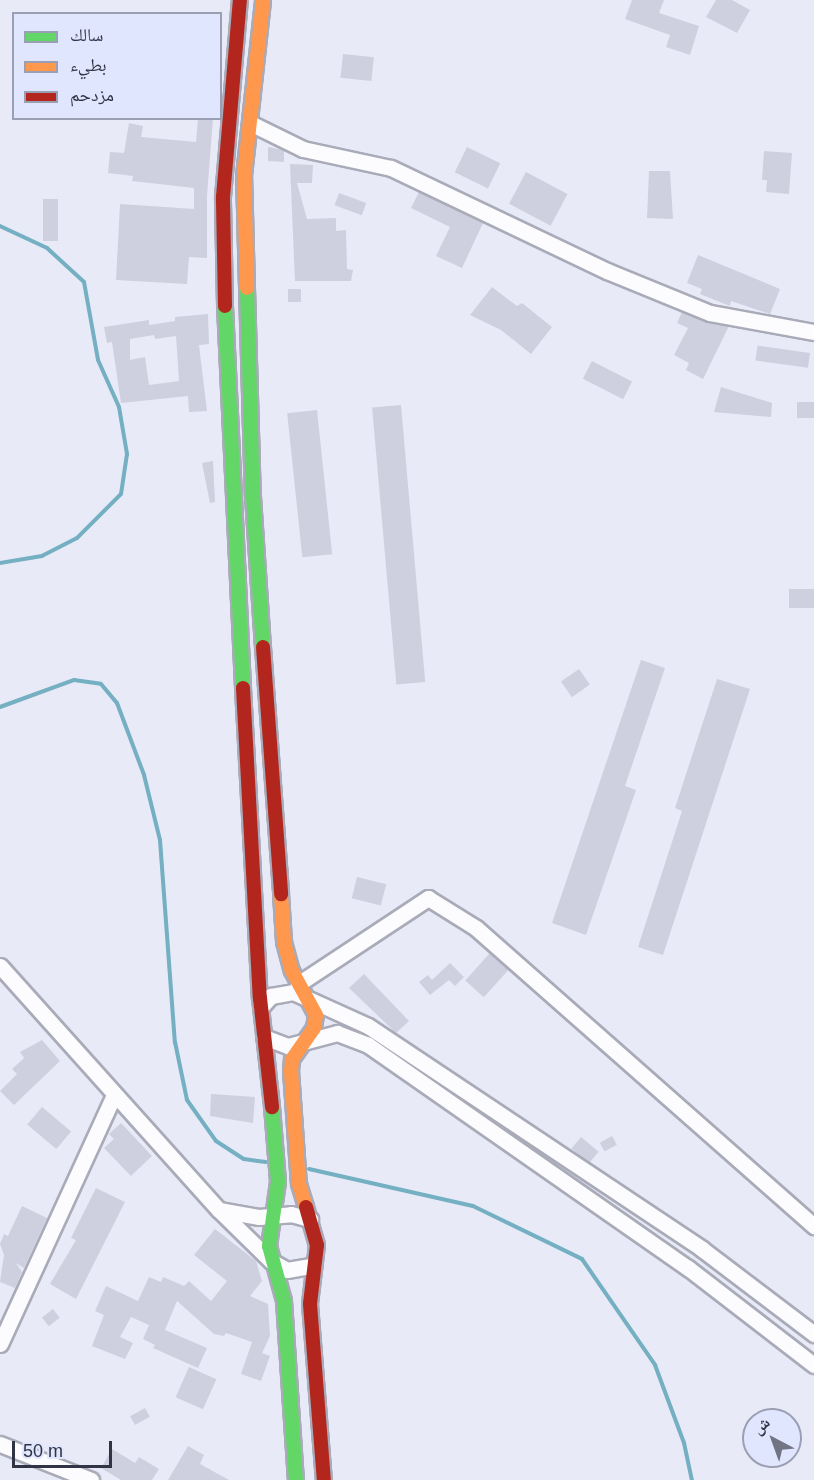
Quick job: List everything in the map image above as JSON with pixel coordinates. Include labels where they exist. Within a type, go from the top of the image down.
[{"type":"highway","points":[[240,0],[223,196],[226,355],[261,1007],[277,1146],[278,1182],[269,1238],[271,1261],[284,1301],[296,1480]]},
{"type":"highway","points":[[263,0],[244,176],[253,497],[284,942],[302,990],[316,1015],[305,1043],[292,1060],[291,1071],[299,1184],[317,1245],[310,1304],[324,1480]]},
{"type":"street","points":[[250,123],[303,149],[391,168],[607,271],[710,313],[814,332]]},
{"type":"street","points":[[261,1007],[271,996],[302,990],[428,898],[476,928],[814,1226]]},
{"type":"street","points":[[0,966],[219,1210],[271,1261],[287,1270],[314,1265]]},
{"type":"street","points":[[302,990],[378,1033],[702,1249],[814,1334]]},
{"type":"street","points":[[264,1037],[288,1046],[337,1033],[368,1045],[688,1268],[814,1365]]},
{"type":"street","points":[[0,1344],[114,1095]]},
{"type":"street","points":[[219,1210],[245,1216],[291,1214],[310,1220]]},
{"type":"street","points":[[0,1444],[91,1480]]},
{"type":"building","points":[[632,0],[664,0],[659,13],[699,26],[690,55],[666,47],[670,35],[625,19]]},
{"type":"building","points":[[716,0],[732,0],[750,10],[737,33],[706,17]]},
{"type":"building","points":[[343,54],[374,57],[371,81],[340,78]]},
{"type":"building","points":[[198,120],[213,120],[207,196],[207,258],[189,257],[187,284],[116,280],[120,204],[194,209],[194,188],[132,181],[133,176],[108,173],[110,152],[124,153],[129,123],[143,126],[141,137],[196,142]]},
{"type":"building","points":[[268,147],[284,150],[284,162],[268,161]]},
{"type":"building","points":[[467,147],[500,163],[488,188],[455,172]]},
{"type":"building","points":[[764,151],[792,153],[789,194],[766,192],[767,180],[762,180]]},
{"type":"building","points":[[290,164],[313,165],[312,183],[297,183],[307,219],[336,218],[336,231],[346,230],[347,269],[353,270],[351,281],[295,281]]},
{"type":"building","points":[[649,171],[670,171],[673,219],[647,218]]},
{"type":"building","points":[[526,172],[567,194],[551,226],[509,204]]},
{"type":"building","points":[[419,192],[483,223],[462,268],[436,256],[450,227],[411,208]]},
{"type":"building","points":[[339,193],[366,203],[362,215],[335,205]]},
{"type":"building","points":[[43,199],[58,199],[58,241],[43,241]]},
{"type":"building","points":[[698,255],[780,289],[770,314],[731,301],[730,306],[700,294],[702,289],[687,283]]},
{"type":"building","points":[[492,287],[517,306],[522,303],[552,327],[531,354],[501,330],[470,315]]},
{"type":"building","points":[[288,289],[301,289],[301,302],[288,302]]},
{"type":"building","points":[[682,312],[729,326],[703,379],[686,370],[689,363],[674,355],[688,328],[677,323]]},
{"type":"building","points":[[208,314],[209,344],[199,345],[207,411],[189,412],[188,396],[121,403],[112,342],[107,343],[104,327],[149,320],[149,325],[175,321],[175,317]],"holes":[[[154,335],[155,339],[176,336],[179,381],[149,385],[145,357],[130,360],[130,339]]]},
{"type":"building","points":[[758,346],[810,353],[808,368],[755,360]]},
{"type":"building","points":[[592,361],[632,381],[623,399],[583,379]]},
{"type":"building","points":[[721,387],[772,403],[771,417],[714,412]]},
{"type":"building","points":[[797,402],[814,402],[814,418],[797,418]]},
{"type":"building","points":[[401,405],[425,682],[396,684],[372,408]]},
{"type":"building","points":[[317,410],[332,554],[302,557],[287,413]]},
{"type":"building","points":[[213,461],[215,502],[210,503],[202,463]]},
{"type":"building","points":[[789,589],[814,589],[814,608],[789,608]]},
{"type":"building","points":[[641,660],[665,668],[625,786],[636,790],[586,935],[552,923]]},
{"type":"building","points":[[579,669],[590,685],[572,697],[561,682]]},
{"type":"building","points":[[717,679],[750,689],[663,955],[638,947],[682,811],[675,808]]},
{"type":"building","points":[[357,877],[386,884],[381,906],[352,898]]},
{"type":"building","points":[[490,953],[509,970],[484,997],[465,980]]},
{"type":"building","points":[[450,963],[464,977],[455,986],[449,980],[430,995],[419,982],[428,975],[432,980]]},
{"type":"building","points":[[364,974],[409,1021],[396,1033],[349,988]]},
{"type":"building","points":[[42,1040],[60,1061],[14,1105],[0,1091],[17,1074],[12,1069],[24,1058],[20,1052]]},
{"type":"building","points":[[211,1094],[255,1097],[253,1123],[210,1116]]},
{"type":"building","points":[[42,1107],[71,1131],[56,1149],[27,1125]]},
{"type":"building","points":[[121,1123],[152,1156],[131,1176],[104,1148],[114,1139],[109,1134]]},
{"type":"building","points":[[612,1136],[617,1145],[605,1152],[600,1143]]},
{"type":"building","points":[[581,1137],[599,1152],[589,1163],[571,1148]]},
{"type":"building","points":[[96,1188],[125,1202],[76,1299],[50,1284],[76,1240],[71,1238]]},
{"type":"building","points":[[22,1206],[47,1218],[24,1268],[16,1263],[22,1272],[15,1288],[0,1282],[4,1255],[0,1244],[4,1234],[8,1236]]},
{"type":"building","points":[[215,1229],[256,1261],[262,1281],[250,1296],[268,1304],[270,1336],[262,1353],[270,1356],[261,1381],[241,1374],[252,1342],[226,1333],[224,1336],[214,1334],[177,1301],[165,1330],[207,1348],[198,1368],[153,1348],[155,1345],[143,1339],[149,1325],[131,1317],[120,1337],[133,1343],[125,1359],[92,1346],[104,1315],[95,1311],[106,1286],[138,1301],[149,1277],[161,1282],[163,1277],[184,1286],[189,1281],[211,1301],[227,1281],[194,1255]]},
{"type":"building","points":[[53,1309],[60,1318],[49,1326],[42,1318]]},
{"type":"building","points":[[189,1367],[216,1379],[203,1409],[176,1397]]},
{"type":"building","points":[[145,1408],[150,1417],[135,1425],[130,1416]]},
{"type":"building","points":[[188,1446],[204,1455],[200,1464],[229,1480],[168,1480]]},
{"type":"building","points":[[112,1449],[135,1463],[139,1457],[159,1469],[152,1480],[121,1480],[101,1468]]},
{"type":"waterway","points":[[0,226],[47,248],[84,282],[98,360],[119,407],[127,454],[121,494],[77,538],[42,556],[0,563]]},
{"type":"waterway","points":[[0,707],[74,680],[101,684],[117,703],[144,775],[160,840],[175,1042],[187,1100],[216,1141],[244,1159],[266,1162]]},
{"type":"waterway","points":[[309,1169],[473,1206],[582,1259],[655,1365],[684,1443],[692,1480]]},
{"type":"traffic: fast","points":[[247,288],[253,497],[263,647]]},
{"type":"traffic: fast","points":[[225,306],[243,688]]},
{"type":"traffic: fast","points":[[272,1107],[278,1182],[269,1246],[284,1301],[296,1480]]},
{"type":"traffic: slow","points":[[247,288],[244,176],[263,0]]},
{"type":"traffic: slow","points":[[281,894],[284,942],[292,971],[316,1015],[314,1028],[292,1060],[291,1071],[299,1184],[306,1207]]},
{"type":"traffic: jam","points":[[225,306],[223,197],[240,0]]},
{"type":"traffic: jam","points":[[263,647],[281,894]]},
{"type":"traffic: jam","points":[[243,688],[260,998],[272,1107]]},
{"type":"traffic: jam","points":[[306,1207],[317,1245],[310,1304],[324,1480]]}]
